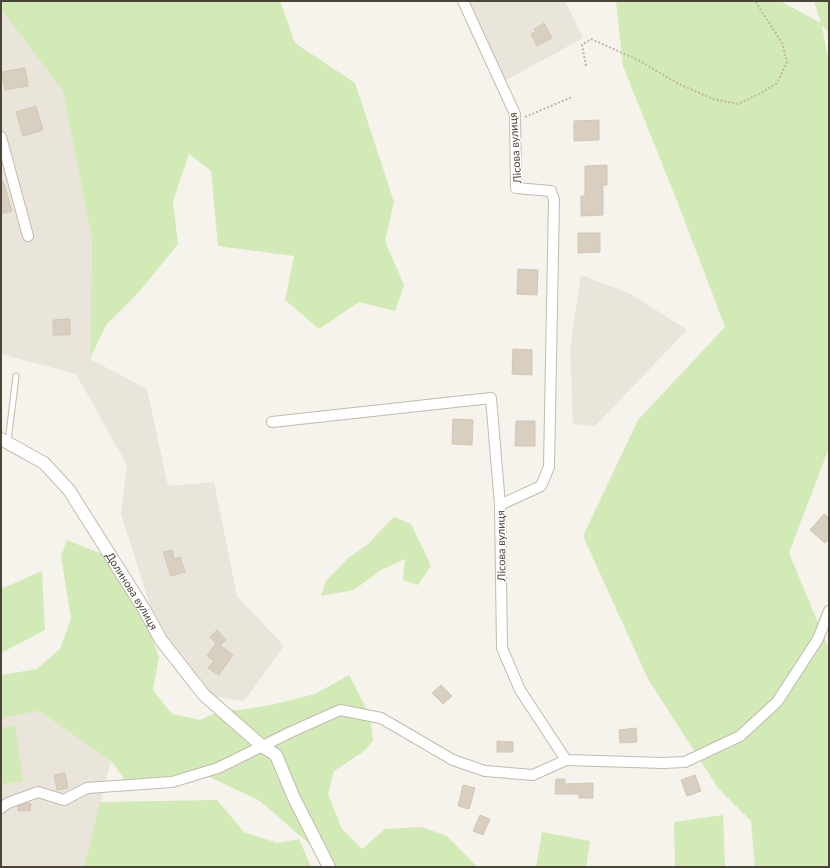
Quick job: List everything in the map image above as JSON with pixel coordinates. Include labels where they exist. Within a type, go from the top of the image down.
[{"type":"street","name":"Лісова вулиця","points":[[463,1],[515,114],[516,188],[551,191],[554,200],[549,467],[541,486],[500,505],[502,648],[520,690],[566,760]]},
{"type":"street","points":[[1,137],[28,236]]},
{"type":"street","points":[[272,422],[491,398],[500,505]]},
{"type":"street","name":"Долинова вулиця","points":[[5,441],[44,463],[69,490],[144,609],[161,640],[204,695],[262,746],[276,755],[294,798],[329,867]]},
{"type":"street","points":[[1,808],[8,803],[38,792],[64,800],[87,788],[172,782],[218,768],[340,710],[381,718],[453,760],[485,771],[532,775],[566,760],[663,763],[685,762],[740,736],[777,702],[818,639],[829,611]]},
{"type":"lane","points":[[5,441],[16,376]]},
{"type":"path","points":[[586,66],[582,45],[591,39],[638,60],[679,84],[713,99],[738,104],[776,83],[787,62],[782,44],[755,1]]},
{"type":"path","points":[[515,121],[547,106],[572,97]]},
{"type":"shaded area","points":[[463,1],[565,1],[583,38],[501,83]]},
{"type":"shaded area","points":[[1,9],[63,91],[92,240],[90,359],[147,389],[168,486],[214,482],[237,596],[284,646],[244,701],[204,695],[161,640],[121,514],[127,465],[76,374],[1,354]]},
{"type":"shaded area","points":[[581,275],[631,294],[687,330],[595,426],[573,424],[570,349]]},
{"type":"shaded area","points":[[39,711],[111,761],[84,867],[1,867],[1,718]]},
{"type":"green space","points":[[1,1],[280,1],[295,43],[355,83],[394,202],[385,241],[404,285],[395,311],[359,302],[319,329],[285,300],[294,256],[218,246],[211,171],[189,154],[173,201],[178,244],[139,292],[106,325],[90,359],[92,240],[63,91],[1,9]]},
{"type":"green space","points":[[616,1],[780,1],[821,23],[814,1],[829,1],[829,33],[822,25],[829,66],[829,448],[789,553],[829,649],[829,867],[755,867],[751,821],[718,788],[648,679],[583,536],[638,420],[725,327],[623,66]]},
{"type":"green space","points":[[394,517],[411,524],[431,566],[418,585],[403,580],[405,559],[381,570],[354,590],[321,596],[326,581],[348,558],[367,545]]},
{"type":"green space","points":[[67,540],[112,558],[140,604],[159,657],[153,690],[172,714],[200,720],[222,710],[241,710],[271,705],[315,694],[349,675],[370,716],[373,741],[363,752],[334,771],[328,794],[342,829],[362,849],[385,829],[422,827],[447,836],[477,867],[336,867],[260,801],[201,773],[129,785],[111,761],[39,711],[1,718],[1,675],[37,669],[60,649],[71,619],[61,556]]},
{"type":"green space","points":[[42,571],[45,630],[1,653],[1,589]]},
{"type":"green space","points":[[15,725],[23,781],[1,785],[1,728]]},
{"type":"green space","points":[[217,800],[244,832],[277,843],[299,839],[311,867],[84,867],[100,802]]},
{"type":"green space","points":[[723,815],[725,867],[675,867],[674,822]]},
{"type":"green space","points":[[542,832],[590,841],[586,867],[536,867]]},
{"type":"building","points":[[544,23],[552,38],[537,46],[531,34],[536,32],[534,29]]},
{"type":"building","points":[[25,68],[28,86],[5,90],[2,72]]},
{"type":"building","points":[[36,106],[43,130],[23,136],[16,112]]},
{"type":"building","points":[[599,120],[599,140],[574,141],[574,121]]},
{"type":"building","points":[[607,165],[607,185],[603,185],[603,215],[581,216],[581,196],[585,196],[585,166]]},
{"type":"building","points":[[1,181],[3,181],[12,211],[1,214]]},
{"type":"building","points":[[578,233],[600,233],[600,252],[578,253]]},
{"type":"building","points":[[518,269],[538,270],[537,295],[517,294]]},
{"type":"building","points":[[70,319],[70,335],[53,335],[53,320]]},
{"type":"building","points":[[513,349],[532,350],[532,375],[512,374]]},
{"type":"building","points":[[453,419],[473,420],[472,445],[452,444]]},
{"type":"building","points":[[516,421],[535,421],[535,446],[515,446]]},
{"type":"building","points":[[824,514],[829,518],[829,539],[825,543],[810,530]]},
{"type":"building","points":[[172,550],[174,559],[180,557],[185,572],[171,576],[163,552]]},
{"type":"building","points":[[217,630],[226,640],[220,645],[233,655],[219,675],[208,668],[214,661],[207,656],[216,643],[210,637]]},
{"type":"building","points":[[441,685],[452,696],[443,704],[432,693]]},
{"type":"building","points":[[636,728],[637,742],[620,743],[619,730]]},
{"type":"building","points":[[497,741],[513,742],[513,752],[497,752]]},
{"type":"building","points":[[65,773],[68,788],[57,790],[54,775]]},
{"type":"building","points":[[695,775],[701,791],[687,796],[681,780]]},
{"type":"building","points":[[556,779],[565,779],[565,784],[593,783],[593,798],[579,798],[579,794],[555,794]]},
{"type":"building","points":[[463,785],[475,788],[469,809],[458,806]]},
{"type":"building","points":[[26,803],[31,804],[30,811],[18,811],[18,806]]},
{"type":"building","points":[[480,815],[490,819],[483,835],[473,831]]}]
